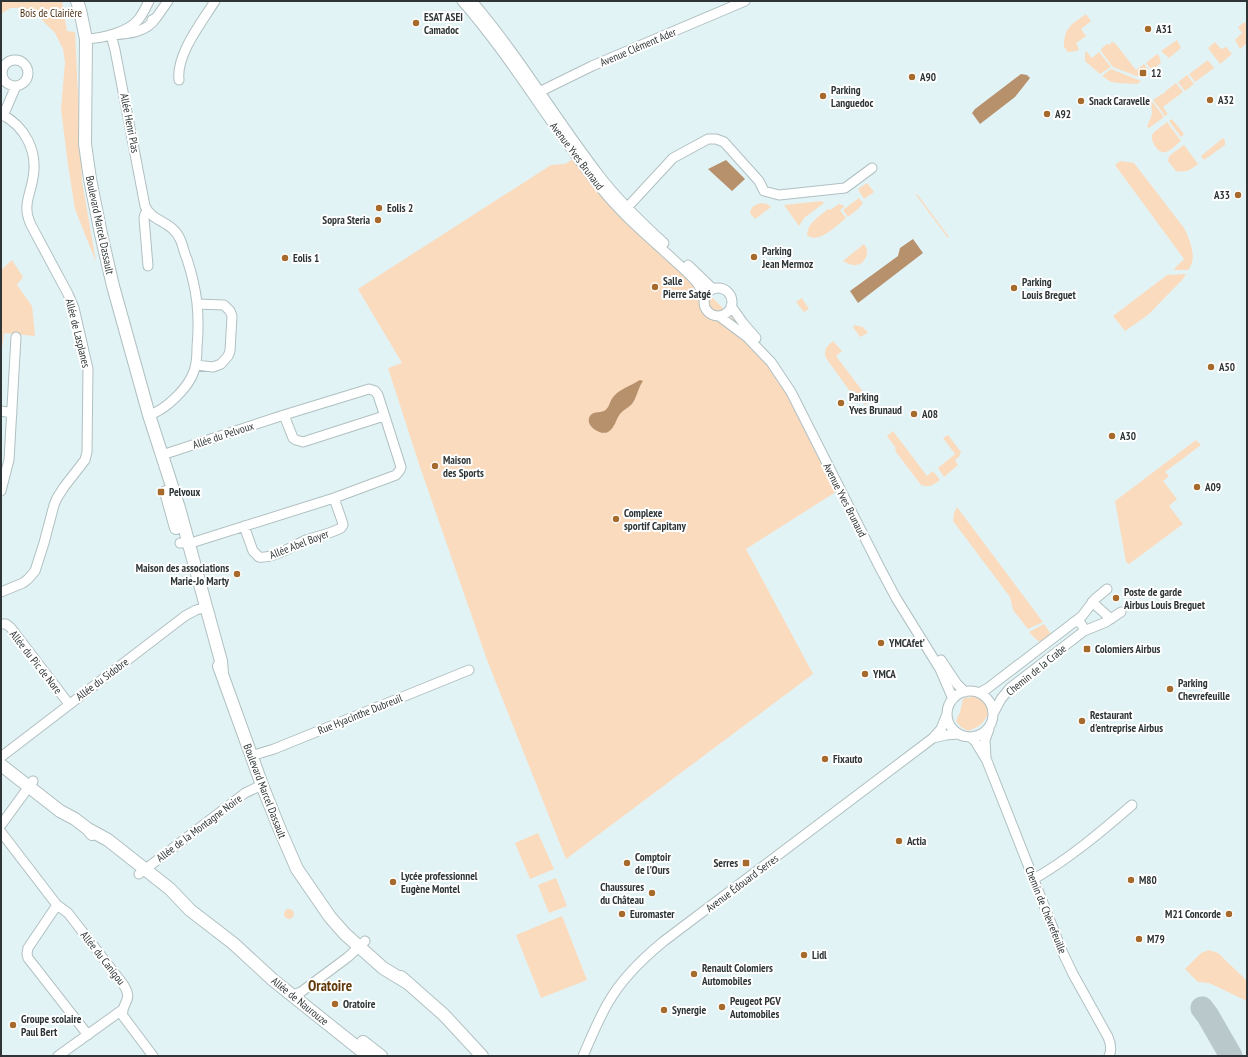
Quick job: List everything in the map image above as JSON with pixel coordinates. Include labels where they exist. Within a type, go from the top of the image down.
[{"type":"main road","name":"Boulevard Marcel Dassault","points":[[77,1],[86,39],[86,144],[90,180],[100,234],[149,415],[179,508],[184,543]]},
{"type":"main road","name":"Boulevard Marcel Dassault","points":[[158,444],[160,467],[203,608],[221,661],[222,673],[251,756],[297,870],[321,904],[362,944],[383,968],[406,982],[444,1015],[478,1053]]},
{"type":"main road","name":"Allée de Naurouze","points":[[1,758],[31,784],[62,803],[75,819],[88,829],[102,845],[142,872],[167,896],[190,910],[234,944],[275,972],[296,994],[368,1056]]},
{"type":"main road","name":"Allée de Naurouze","points":[[296,994],[381,1056]]},
{"type":"street","points":[[86,39],[101,38],[111,35],[135,23],[142,16],[149,1]]},
{"type":"street","points":[[111,35],[141,30],[152,23],[168,1]]},
{"type":"street","points":[[179,80],[179,67],[185,50],[215,1]]},
{"type":"street","name":"Avenue Yves Brunaud","points":[[462,1],[536,93]]},
{"type":"street","name":"Avenue Yves Brunaud","points":[[472,1],[514,54],[536,93],[580,161],[600,187],[691,276],[698,284],[705,297]]},
{"type":"street","name":"Avenue Clément Ader","points":[[536,93],[592,66],[745,1]]},
{"type":"street","points":[[142,16],[154,20],[156,18]]},
{"type":"street","name":"Allée Henri Plas","points":[[111,35],[145,206],[148,211],[144,218],[148,266]]},
{"type":"street","points":[[2,115],[16,86]]},
{"type":"street","name":"Allée de Lasplanes","points":[[1,592],[23,583],[34,571],[57,498],[86,459],[88,446],[88,369],[72,302],[28,218],[27,200],[34,174],[33,151],[21,130],[14,122],[2,115]]},
{"type":"street","points":[[625,210],[673,158],[708,140],[716,139],[724,142],[759,181],[764,191],[780,195],[845,188],[872,168]]},
{"type":"street","name":"Avenue Yves Brunaud","points":[[625,210],[649,229],[713,289]]},
{"type":"street","points":[[148,211],[172,229],[180,239],[193,281],[198,304],[196,365],[191,378],[175,398],[158,411],[149,415]]},
{"type":"street","points":[[718,288],[727,292],[731,300],[731,306],[726,313],[719,316],[708,311],[704,304],[705,297],[713,289],[718,288]]},
{"type":"street","points":[[196,365],[213,368],[226,359],[230,350],[232,319],[230,311],[224,305],[198,304]]},
{"type":"street","name":"Avenue Yves Brunaud","points":[[731,306],[743,323],[773,356],[794,386],[847,493],[905,601],[936,653],[957,684],[965,692]]},
{"type":"street","name":"Avenue Yves Brunaud","points":[[719,316],[748,336],[771,362],[791,392],[884,576],[903,610],[940,669],[953,699]]},
{"type":"street","points":[[1,491],[11,429],[16,337]]},
{"type":"street","name":"Allée du Pelvoux","points":[[162,455],[368,389],[375,391],[400,464],[400,472],[394,476],[334,498]]},
{"type":"street","points":[[1,411],[12,413]]},
{"type":"street","points":[[284,415],[293,438],[303,442],[384,416]]},
{"type":"street","points":[[1,428],[11,429]]},
{"type":"street","points":[[184,543],[334,498]]},
{"type":"street","name":"Allée Abel Boyer","points":[[244,526],[255,553],[259,557],[266,557],[289,549],[306,540],[341,528],[343,526],[342,521],[334,498]]},
{"type":"street","name":"Chemin de la Crabe","points":[[979,693],[988,688],[1082,616],[1092,602],[1100,594],[1107,590]]},
{"type":"street","points":[[1092,602],[1111,619]]},
{"type":"street","name":"Allée du Sidobre","points":[[1,758],[69,704],[185,616],[203,608]]},
{"type":"street","name":"Chemin de la Crabe","points":[[993,714],[1001,699],[1010,688],[1088,629],[1111,619],[1121,612]]},
{"type":"street","points":[[1082,616],[1088,629]]},
{"type":"street","points":[[1074,622],[1080,622],[1083,627],[1088,629]]},
{"type":"street","name":"Allée du Pic de Nore","points":[[1,624],[6,624],[11,628],[69,704]]},
{"type":"street","name":"Rue Hyacinthe Dubreuil","points":[[251,756],[274,749],[469,670]]},
{"type":"street","points":[[965,692],[979,693],[988,700],[992,706],[992,723],[985,732],[978,736],[970,737],[958,734],[952,728],[947,714],[950,703],[953,699],[965,692]]},
{"type":"street","name":"Avenue Édouard Serres","points":[[583,1056],[608,1002],[628,974],[648,954],[933,738],[941,729],[947,714]]},
{"type":"street","name":"Chemin de Chèvrefeuille","points":[[986,761],[985,740],[989,728]]},
{"type":"street","name":"Avenue Édouard Serres","points":[[933,738],[958,734]]},
{"type":"street","name":"Chemin de Chèvrefeuille","points":[[970,737],[975,741],[986,761],[1068,962],[1108,1037],[1111,1050],[1109,1056]]},
{"type":"street","points":[[1,825],[31,784]]},
{"type":"street","name":"Allée de la Montagne Noire","points":[[142,872],[245,793],[262,784]]},
{"type":"street","points":[[1034,879],[1066,859],[1133,804],[1110,824]]},
{"type":"street","name":"Allée du Canigou","points":[[1,832],[57,905],[68,913],[127,989],[128,999],[122,1010]]},
{"type":"street","points":[[57,905],[28,948],[27,954],[28,958],[88,1035]]},
{"type":"street","points":[[296,994],[362,944]]},
{"type":"street","points":[[58,1056],[122,1010],[125,1019],[153,1056]]},
{"type":"green space","name":"Bois de Clairière","points":[[1,1],[62,1],[67,31],[75,32],[82,181],[96,262],[75,209],[68,165],[61,109],[65,62],[63,49],[55,33],[40,18],[24,8],[10,8],[1,14]]},
{"type":"green space","points":[[1086,14],[1091,21],[1081,29],[1086,36],[1076,43],[1079,49],[1077,51],[1068,52],[1064,47],[1065,35],[1072,24]]},
{"type":"green space","points":[[1245,22],[1247,25],[1247,43],[1240,49],[1235,40],[1242,33],[1238,27]]},
{"type":"green space","points":[[1177,40],[1181,48],[1169,58],[1161,51]]},
{"type":"green space","points":[[1112,42],[1115,43],[1136,70],[1144,64],[1148,69],[1139,77],[1113,67],[1101,51],[1101,49],[1107,44],[1109,45]]},
{"type":"green space","points":[[1215,42],[1221,49],[1226,47],[1232,54],[1220,64],[1208,48]]},
{"type":"green space","points":[[1086,51],[1092,58],[1099,52],[1111,67],[1100,74],[1085,61]]},
{"type":"green space","points":[[1157,54],[1161,63],[1156,67],[1150,68],[1146,63]]},
{"type":"green space","points":[[1208,60],[1214,68],[1195,82],[1189,74]]},
{"type":"green space","points":[[1111,69],[1141,81],[1137,84],[1111,82],[1102,76]]},
{"type":"green space","points":[[1187,75],[1194,84],[1185,91],[1178,82]]},
{"type":"green space","points":[[1176,83],[1183,92],[1163,107],[1168,114],[1165,116],[1153,100]]},
{"type":"green space","points":[[1151,100],[1164,117],[1149,128],[1147,127],[1152,114]]},
{"type":"green space","points":[[1172,119],[1184,134],[1181,137],[1169,121]]},
{"type":"green space","points":[[1167,122],[1181,141],[1170,150],[1163,152],[1158,150],[1152,141],[1152,135]]},
{"type":"green space","points":[[1223,138],[1225,145],[1204,160],[1201,156]]},
{"type":"green space","points":[[1184,145],[1198,164],[1183,172],[1176,171],[1168,161],[1169,156]]},
{"type":"green space","name":"Complexe sportif Capitany","points":[[573,159],[718,303],[772,359],[842,488],[746,549],[813,674],[566,859],[487,660],[419,464],[388,368],[402,363],[358,289],[551,165],[565,164]]},
{"type":"green space","points":[[1120,161],[1134,163],[1184,228],[1191,244],[1193,255],[1191,266],[1188,270],[1174,270],[1184,259],[1115,165]]},
{"type":"green space","points":[[867,183],[874,192],[864,199],[858,189]]},
{"type":"green space","points":[[917,194],[949,237],[948,238],[916,195]]},
{"type":"green space","points":[[859,198],[863,203],[848,217],[843,210]]},
{"type":"green space","points":[[822,201],[824,203],[804,218],[799,226],[784,205]]},
{"type":"green space","points":[[761,203],[767,204],[771,207],[755,219],[750,213],[751,209]]},
{"type":"green space","points":[[839,204],[845,206],[840,210],[846,218],[822,236],[816,238],[807,235],[809,227],[814,220],[828,209],[830,210]]},
{"type":"green space","points":[[864,244],[867,252],[866,257],[861,264],[853,265],[843,261]]},
{"type":"green space","points":[[12,260],[23,277],[17,285],[32,306],[35,336],[4,333],[1,358],[1,270]]},
{"type":"green space","points":[[1186,274],[1148,315],[1125,331],[1113,316],[1167,275]]},
{"type":"green space","points":[[802,298],[809,309],[804,312],[796,302]]},
{"type":"green space","points":[[855,325],[863,327],[868,333],[860,337],[853,327]]},
{"type":"green space","points":[[833,341],[842,351],[836,356],[870,401],[865,405],[854,391],[849,390],[826,358],[826,348]]},
{"type":"green space","points":[[893,431],[927,476],[933,471],[940,480],[931,486],[921,485],[896,452],[895,447],[887,436]]},
{"type":"green space","points":[[948,435],[961,452],[959,457],[955,460],[958,465],[944,477],[938,468],[955,454],[943,438]]},
{"type":"green space","points":[[1196,440],[1201,445],[1165,472],[1169,476],[1163,481],[1177,499],[1169,506],[1183,524],[1129,564],[1126,562],[1115,501]]},
{"type":"green space","points":[[957,507],[1043,622],[1028,629],[1013,610],[1010,597],[953,521],[954,513]]},
{"type":"green space","points":[[1044,624],[1053,637],[1043,642],[1037,640],[1029,632]]},
{"type":"green space","points":[[976,696],[978,699],[984,700],[990,711],[982,724],[968,731],[961,727],[956,721],[963,699]]},
{"type":"green space","points":[[538,833],[554,869],[530,879],[515,843]]},
{"type":"green space","points":[[556,878],[567,906],[549,913],[538,885]]},
{"type":"green space","points":[[289,909],[294,914],[289,919],[284,914]]},
{"type":"green space","points":[[562,916],[587,980],[541,998],[516,935]]},
{"type":"green space","points":[[1209,950],[1218,953],[1247,981],[1247,1001],[1209,983],[1198,982],[1185,969],[1201,953]]},
{"type":"shaded area","points":[[1021,74],[1027,75],[1030,78],[1015,97],[980,124],[972,113],[975,109]]},
{"type":"shaded area","points":[[726,160],[745,179],[732,191],[708,169]]},
{"type":"shaded area","points":[[913,239],[923,253],[858,303],[850,291],[898,256],[900,248]]},
{"type":"shaded area","points":[[640,380],[643,381],[634,401],[620,414],[614,426],[608,432],[605,433],[597,431],[591,426],[589,419],[591,414],[606,410],[612,398],[623,389]]},
{"type":"taxiway","points":[[1202,1008],[1231,1056]]},
{"type":"place","name":"ESAT ASEI Camadoc","points":[[416,23]]},
{"type":"place","name":"A31","points":[[1148,29]]},
{"type":"place","name":"12","points":[[1143,73]]},
{"type":"place","name":"A90","points":[[912,77]]},
{"type":"place","name":"Parking Languedoc","points":[[823,96]]},
{"type":"place","name":"A32","points":[[1210,100]]},
{"type":"place","name":"Snack Caravelle","points":[[1081,101]]},
{"type":"place","name":"A92","points":[[1047,114]]},
{"type":"place","name":"A33","points":[[1238,195]]},
{"type":"place","name":"Eolis 2","points":[[379,208]]},
{"type":"place","name":"Sopra Steria","points":[[378,220]]},
{"type":"place","name":"Parking Jean Mermoz","points":[[754,257]]},
{"type":"place","name":"Eolis 1","points":[[285,258]]},
{"type":"place","name":"Salle Pierre Satgé","points":[[655,287]]},
{"type":"place","name":"Parking Louis Breguet","points":[[1014,288]]},
{"type":"place","name":"A50","points":[[1211,367]]},
{"type":"place","name":"Parking Yves Brunaud","points":[[841,403]]},
{"type":"place","name":"A08","points":[[914,414]]},
{"type":"place","name":"A30","points":[[1112,436]]},
{"type":"place","name":"Maison des Sports","points":[[435,466]]},
{"type":"place","name":"A09","points":[[1197,487]]},
{"type":"place","name":"Pelvoux","points":[[161,492]]},
{"type":"place","name":"Complexe sportif Capitany","points":[[616,519]]},
{"type":"place","name":"Maison des associations Marie-Jo Marty","points":[[237,574]]},
{"type":"place","name":"Poste de garde Airbus Louis Breguet","points":[[1116,598]]},
{"type":"place","name":"YMCAfet'","points":[[881,643]]},
{"type":"place","name":"Colomiers Airbus","points":[[1087,649]]},
{"type":"place","name":"YMCA","points":[[865,674]]},
{"type":"place","name":"Parking Chevrefeuille","points":[[1170,689]]},
{"type":"place","name":"Restaurant d'entreprise Airbus","points":[[1082,721]]},
{"type":"place","name":"Fixauto","points":[[825,759]]},
{"type":"place","name":"Actia","points":[[899,841]]},
{"type":"place","name":"Comptoir de l'Ours","points":[[627,863]]},
{"type":"place","name":"Serres","points":[[746,863]]},
{"type":"place","name":"M80","points":[[1131,880]]},
{"type":"place","name":"Lycée professionnel Eugène Montel","points":[[393,882]]},
{"type":"place","name":"Chaussures du Château","points":[[652,893]]},
{"type":"place","name":"Euromaster","points":[[622,914]]},
{"type":"place","name":"M21 Concorde","points":[[1229,914]]},
{"type":"place","name":"M79","points":[[1139,939]]},
{"type":"place","name":"Lidl","points":[[804,955]]},
{"type":"place","name":"Renault Colomiers Automobiles","points":[[694,974]]},
{"type":"place","name":"Oratoire","points":[[335,1004]]},
{"type":"place","name":"Peugeot PGV Automobiles","points":[[722,1007]]},
{"type":"place","name":"Synergie","points":[[664,1010]]},
{"type":"place","name":"Groupe scolaire Paul Bert","points":[[13,1025]]},
{"type":"district","name":"Oratoire","points":[[330,985]]}]
